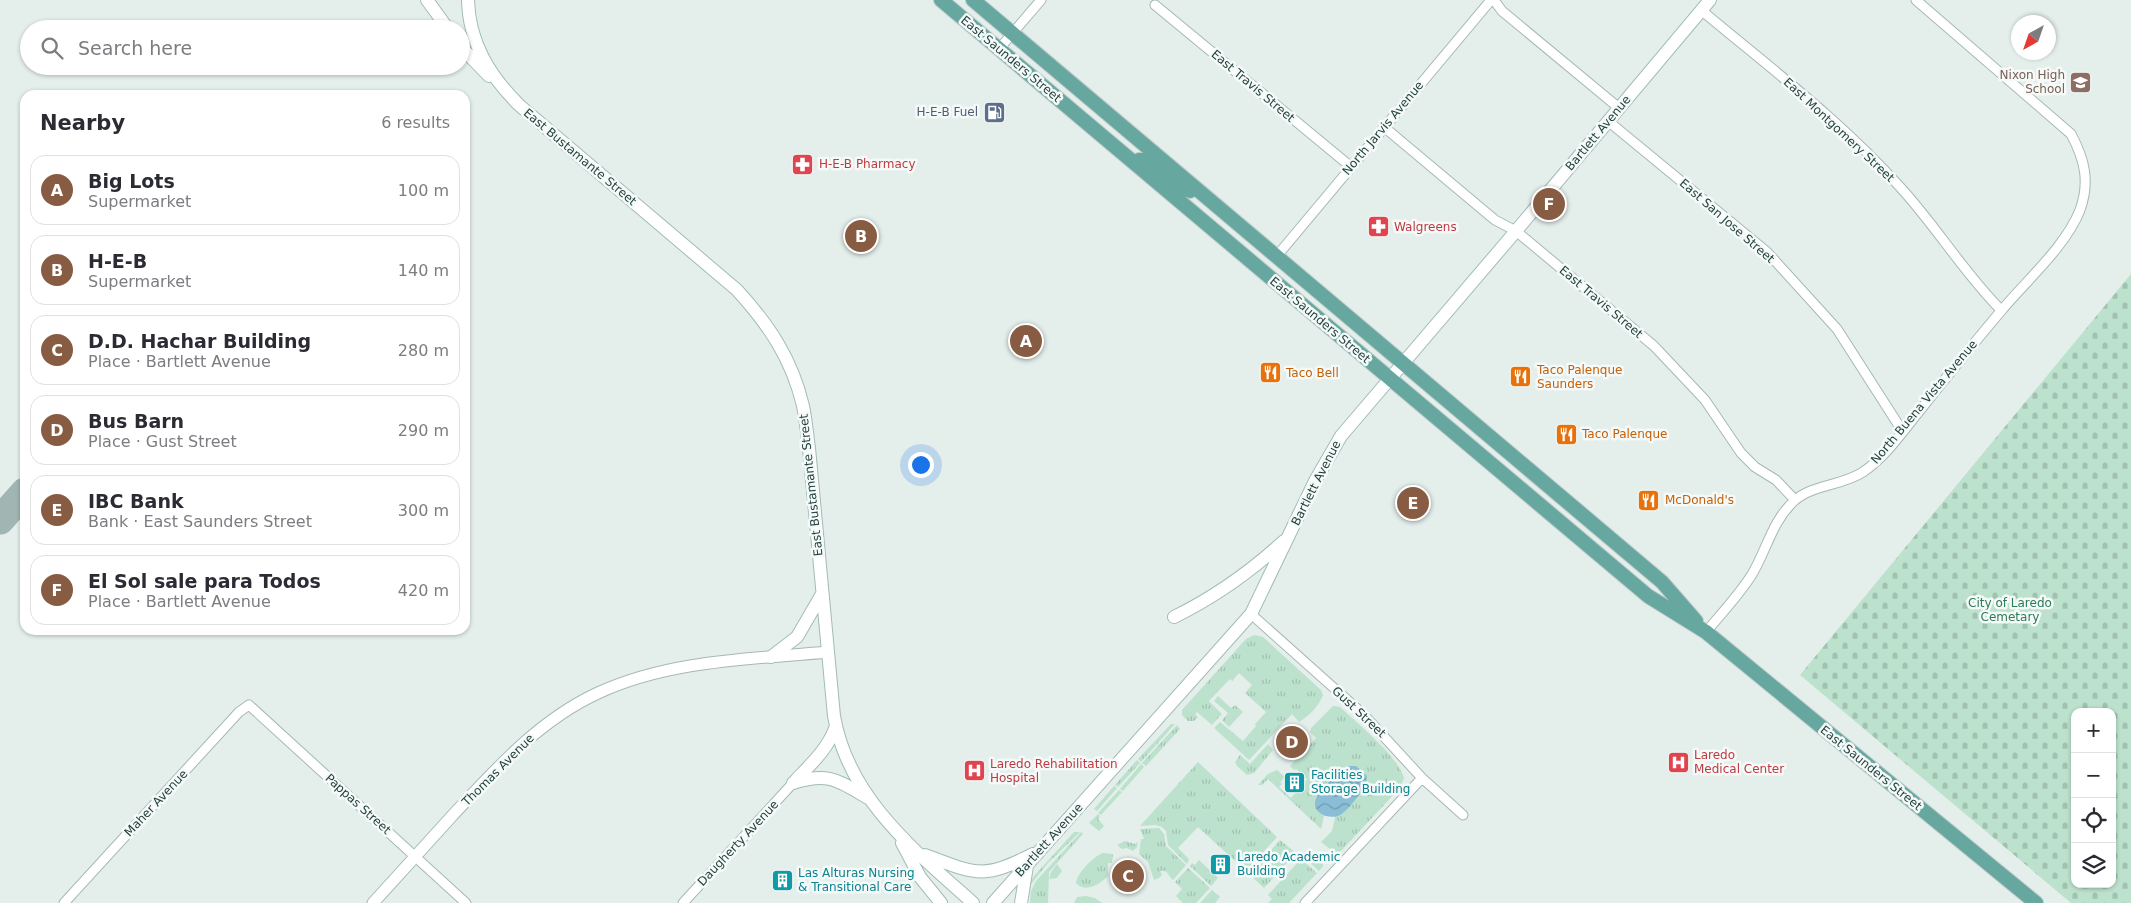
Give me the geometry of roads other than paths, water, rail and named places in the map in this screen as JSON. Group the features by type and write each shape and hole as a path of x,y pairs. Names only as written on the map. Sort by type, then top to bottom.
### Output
{"main road":[{"path":"427,0 441,20"},
{"name":"East Bustamante Street","path":"468,0 470,20"},
{"name":"East Saunders Street","path":"941,0 1648,596 1706,632 2036,903"},
{"name":"East Saunders Street","path":"973,0 1662,582 1706,632"},
{"name":"Bartlett Avenue","path":"993,903 1251,614 1315,481 1336,442 1516,232 1710,0"},
{"name":"East Bustamante Street","path":"470,21 484,60 498,84 519,106 737,290 761,316 775,337 791,369 803,406 809,448 836,726 845,755 870,799 896,832 973,903"},
{"path":"470,58 498,84"},
{"path":"1131,160 1144,160 1179,187 1189,191 1196,190"},
{"path":"1174,616 1221,591 1262,560 1289,535"},
{"path":"771,657 797,637 822,594"},
{"path":"793,783 822,753 832,737 836,726"},
{"path":"793,783 814,776 828,778 842,783 870,799"},
{"path":"896,832 920,877 941,903"},
{"path":"917,852 963,869 983,872 1008,866 1042,849"},
{"path":"1021,903 1027,866"}],"street":[{"path":"999,49 1040,0"},
{"path":"1493,0 1502,11 1619,108"},
{"name":"North Jarvis Avenue","path":"1276,256 1350,166 1493,0"},
{"name":"North Buena Vista Avenue","path":"1706,632 1751,576 1783,512 1795,500 1809,492 1846,481 1863,472 1875,462 1903,432 2001,310 2056,247 2080,211 2086,189 2087,174 2080,151 2071,134 1916,0"},
{"name":"East Travis Street","path":"1155,5 1350,166"},
{"name":"East Montgomery Street","path":"1701,10 1826,114 1866,151 1931,222 1976,282 2001,310"},
{"name":"East San Jose Street","path":"1608,121 1766,252 1837,328 1903,432"},
{"name":"East Travis Street","path":"1384,127 1495,220 1516,232 1654,346 1706,400 1741,453 1755,467 1776,480 1795,500"},
{"name":"Gust Street","path":"1251,614 1363,714 1422,778 1463,815"},
{"name":"Thomas Avenue","path":"373,903 486,779 526,741 564,713 598,693 633,680 684,666 828,652"},
{"name":"Pappas Street","path":"249,705 466,903"},
{"name":"Maher Avenue","path":"64,903 239,712 249,705"},
{"path":"1305,903 1422,778"},
{"name":"Daugherty Avenue","path":"683,903 793,783"}],"water":[{"path":"1349,766 1356,766 1367,776 1363,789 1346,811 1335,817 1323,815 1315,807 1316,798 1329,782"}],"place":[{"name":"Nixon High School","path":"2081,82"},
{"name":"H-E-B Fuel","path":"994,112"},
{"name":"H-E-B Pharmacy","path":"803,164"},
{"name":"El Sol sale para Todos","path":"1549,204"},
{"name":"Walgreens","path":"1378,227"},
{"name":"H-E-B","path":"861,236"},
{"name":"Big Lots","path":"1026,341"},
{"name":"Taco Bell","path":"1270,373"},
{"name":"Taco Palenque Saunders","path":"1521,377"},
{"name":"Taco Palenque","path":"1566,434"},
{"name":"McDonald's","path":"1649,500"},
{"name":"IBC Bank","path":"1413,503"},
{"name":"Bus Barn","path":"1292,742"},
{"name":"Laredo Medical Center","path":"1678,762"},
{"name":"Laredo Rehabilitation Hospital","path":"974,771"},
{"name":"Facilities Storage Building","path":"1295,782"},
{"name":"Laredo Academic Building","path":"1221,864"},
{"name":"D.D. Hachar Building","path":"1128,876"},
{"name":"Las Alturas Nursing & Transitional Care","path":"782,880"}],"park label":[{"name":"City of Laredo Cemetary","path":"2010,610"}]}
